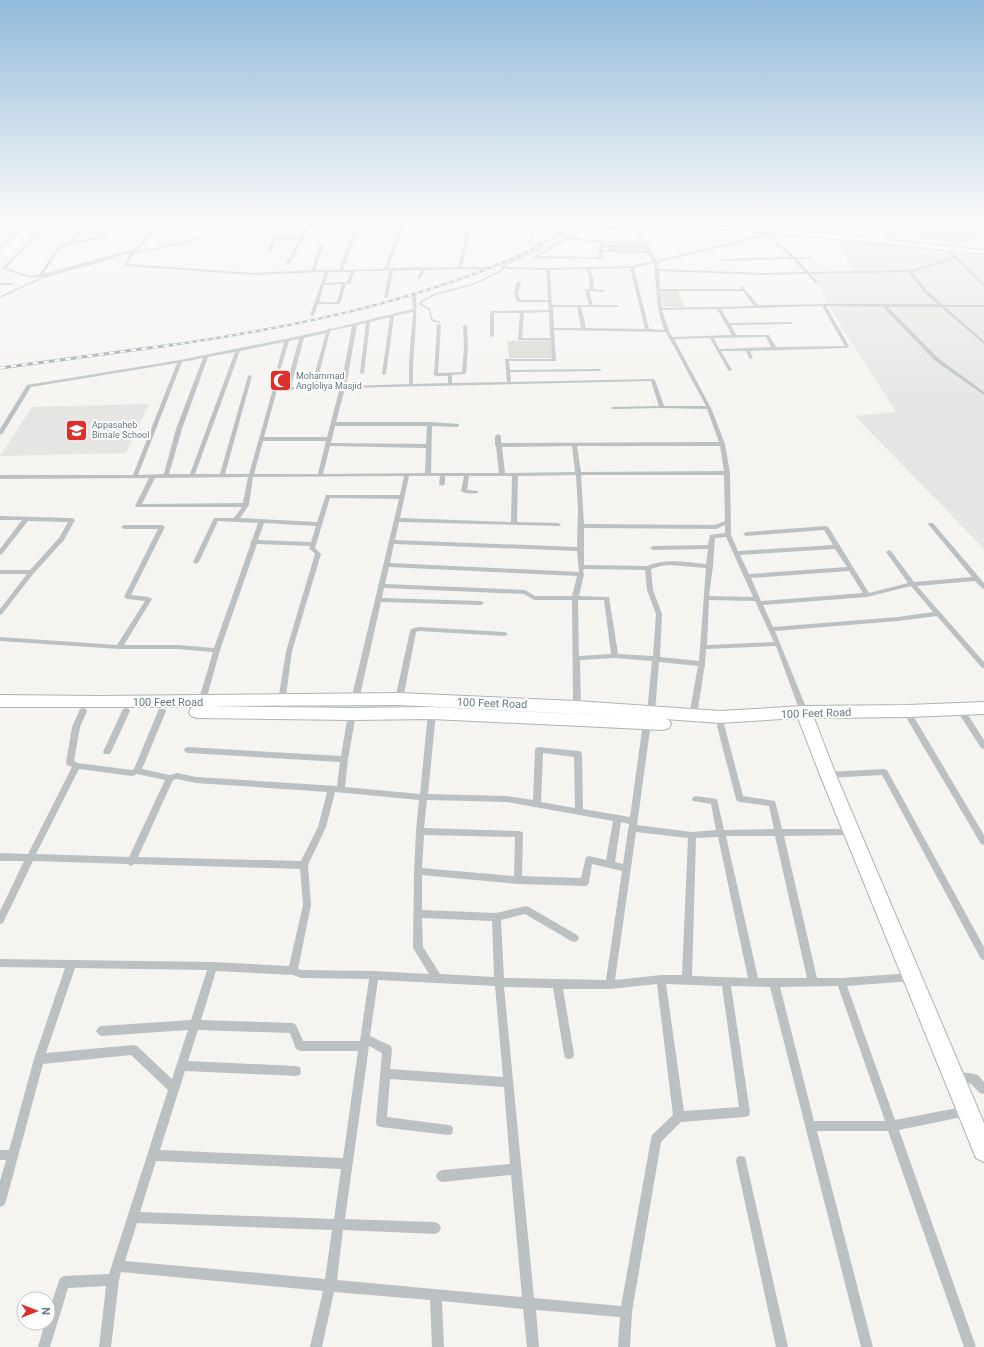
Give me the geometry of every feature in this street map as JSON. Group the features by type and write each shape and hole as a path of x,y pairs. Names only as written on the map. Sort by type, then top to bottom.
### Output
{"main road":[{"name":"100 Feet Road","path":"0,701 282,701 354,707 399,699 577,707 649,718 693,715 720,717 806,717 984,708"},
{"path":"0,710 162,711 354,707 432,713 649,718 721,726 806,717 911,719 984,717"},
{"path":"806,717 828,775 984,1150"}],"street":[{"path":"312,315 322,284 347,283"},
{"path":"386,297 389,283"},
{"path":"519,283 516,293 518,302 579,306 616,306"},
{"path":"509,383 507,360 554,360 549,283"},
{"path":"591,290 592,283"},
{"path":"636,283 647,330"},
{"path":"657,283 660,309 667,331 709,408 722,444 727,473 728,535 778,644 806,717"},
{"path":"919,283 926,292 984,343"},
{"path":"0,284 12,284"},
{"path":"316,303 339,303 344,284"},
{"path":"658,290 743,288 757,307"},
{"path":"591,306 587,290 603,291"},
{"path":"411,385 410,369 415,310 414,294"},
{"path":"579,306 584,330"},
{"path":"660,309 824,306 984,306"},
{"path":"718,350 834,348 847,346 824,306"},
{"path":"885,306 936,359 983,392"},
{"path":"719,308 735,337"},
{"path":"0,433 29,386 180,361 287,340 415,310"},
{"path":"492,336 492,312 551,311"},
{"path":"522,312 520,340 553,339"},
{"path":"384,374 392,315"},
{"path":"362,373 368,321"},
{"path":"320,475 343,387 355,324"},
{"path":"728,324 791,324"},
{"path":"440,325 436,375 464,373 466,347 465,326"},
{"path":"552,329 667,331"},
{"path":"313,388 329,330"},
{"path":"670,338 767,336 774,348"},
{"path":"288,389 302,337"},
{"path":"711,337 730,370"},
{"path":"279,368 287,340"},
{"path":"192,476 238,349"},
{"path":"747,349 751,358"},
{"path":"166,476 179,429 206,355"},
{"path":"135,476 180,361"},
{"path":"509,371 599,370"},
{"path":"450,374 450,384"},
{"path":"222,476 250,376"},
{"path":"236,520 246,505 251,475 275,389 652,380 662,407"},
{"path":"613,408 709,408"},
{"path":"333,424 457,425"},
{"path":"428,474 430,424"},
{"path":"498,436 502,474"},
{"path":"261,439 428,446"},
{"path":"574,444 579,474 581,526 581,570 575,598 577,707"},
{"path":"498,445 722,444"},
{"path":"0,477 727,473"},
{"path":"341,790 344,759 354,707 407,474"},
{"path":"442,484 443,474"},
{"path":"467,474 464,491 476,492"},
{"path":"514,523 515,474"},
{"path":"154,476 138,506 246,505"},
{"path":"282,701 289,651 318,554 312,548 328,496 402,497"},
{"path":"0,518 72,520 62,539 32,572 0,612"},
{"path":"0,553 26,519"},
{"path":"196,562 216,519 320,524"},
{"path":"397,520 558,525"},
{"path":"202,702 217,650 253,542 262,521"},
{"path":"581,526 716,527 728,522"},
{"path":"931,524 984,587"},
{"path":"119,646 149,600 126,597 162,527 124,527"},
{"path":"693,715 702,664 712,536 716,527"},
{"path":"746,534 826,528 867,595"},
{"path":"712,536 728,535"},
{"path":"253,542 314,544"},
{"path":"392,542 580,549"},
{"path":"653,548 711,547"},
{"path":"736,553 837,547"},
{"path":"889,552 912,584 984,666"},
{"path":"386,565 581,570 648,568 661,565 710,566"},
{"path":"610,985 656,660 660,614 650,590 648,568"},
{"path":"747,576 852,569"},
{"path":"0,572 32,572"},
{"path":"706,598 758,601 867,595 912,584 976,579"},
{"path":"382,586 525,592 534,598 607,598 615,656"},
{"path":"378,600 481,603"},
{"path":"771,629 898,619 938,614"},
{"path":"399,699 413,631 418,629 505,634"},
{"path":"0,639 217,650"},
{"path":"703,647 778,644"},
{"path":"577,658 615,656 702,664"},
{"path":"83,711 76,727 70,763 77,766 132,773 137,771 170,778 177,776 196,780 423,797 507,799 618,818 633,824 692,835 722,833 852,832"},
{"path":"107,752 126,711"},
{"path":"137,771 162,711"},
{"path":"432,713 420,831 418,871 418,948 438,979"},
{"path":"965,717 984,746"},
{"path":"911,719 984,842"},
{"path":"721,726 740,800 772,803 813,983"},
{"path":"188,750 344,759"},
{"path":"537,804 539,750 578,754 579,811"},
{"path":"0,920 77,766"},
{"path":"828,775 884,772 984,956"},
{"path":"131,862 170,778"},
{"path":"293,971 307,905 304,865 322,827 332,789"},
{"path":"696,800 714,801 754,982"},
{"path":"610,864 618,818"},
{"path":"420,831 519,834 518,880"},
{"path":"687,980 692,835"},
{"path":"0,857 131,862 304,865"},
{"path":"418,871 518,880 585,882 589,860 627,868"},
{"path":"418,914 496,917 526,910 574,938"},
{"path":"496,917 499,982 533,1347"},
{"path":"0,963 213,966 293,971 301,974 610,985 661,978 774,983 813,983 913,977"},
{"path":"0,1201 39,1059 71,965"},
{"path":"105,1347 113,1280 213,966"},
{"path":"316,1347 330,1285 374,976"},
{"path":"661,978 679,1118"},
{"path":"624,1347 626,1312 656,1139 679,1118 745,1112 726,981"},
{"path":"841,982 970,1347"},
{"path":"774,983 867,1347"},
{"path":"557,984 569,1054"},
{"path":"101,1031 194,1025 293,1028 300,1046 365,1043 387,1050 381,1122 448,1130"},
{"path":"39,1059 133,1050 174,1088"},
{"path":"181,1066 296,1071"},
{"path":"385,1074 508,1082"},
{"path":"953,1076 974,1079 984,1089"},
{"path":"810,1126 892,1126 968,1111"},
{"path":"0,1155 13,1155"},
{"path":"152,1156 347,1164"},
{"path":"741,1161 782,1347"},
{"path":"442,1176 516,1169"},
{"path":"133,1217 435,1228"},
{"path":"117,1266 626,1312"},
{"path":"44,1347 64,1282 113,1280"},
{"path":"436,1295 438,1347"}],"shaded area":[{"path":"818,283 984,283 984,549 855,416 896,412 831,310"},
{"path":"659,290 678,290 684,307 664,307"},
{"path":"552,340 553,358 509,358 507,341"},
{"name":"Appasaheb Birnale School","path":"149,404 126,453 0,456 32,407"}],"waterway":[{"path":"0,297 31,283"},
{"path":"439,322 432,320 429,309 420,304 422,301 436,294 476,283"}],"railway":[{"path":"165,346 254,332 299,323 387,302 449,283"},
{"path":"0,368 171,345"}],"place":[{"name":"Mohammad Angloliya Masjid","path":"280,381"},
{"name":"Appasaheb Birnale School","path":"77,430"}]}
